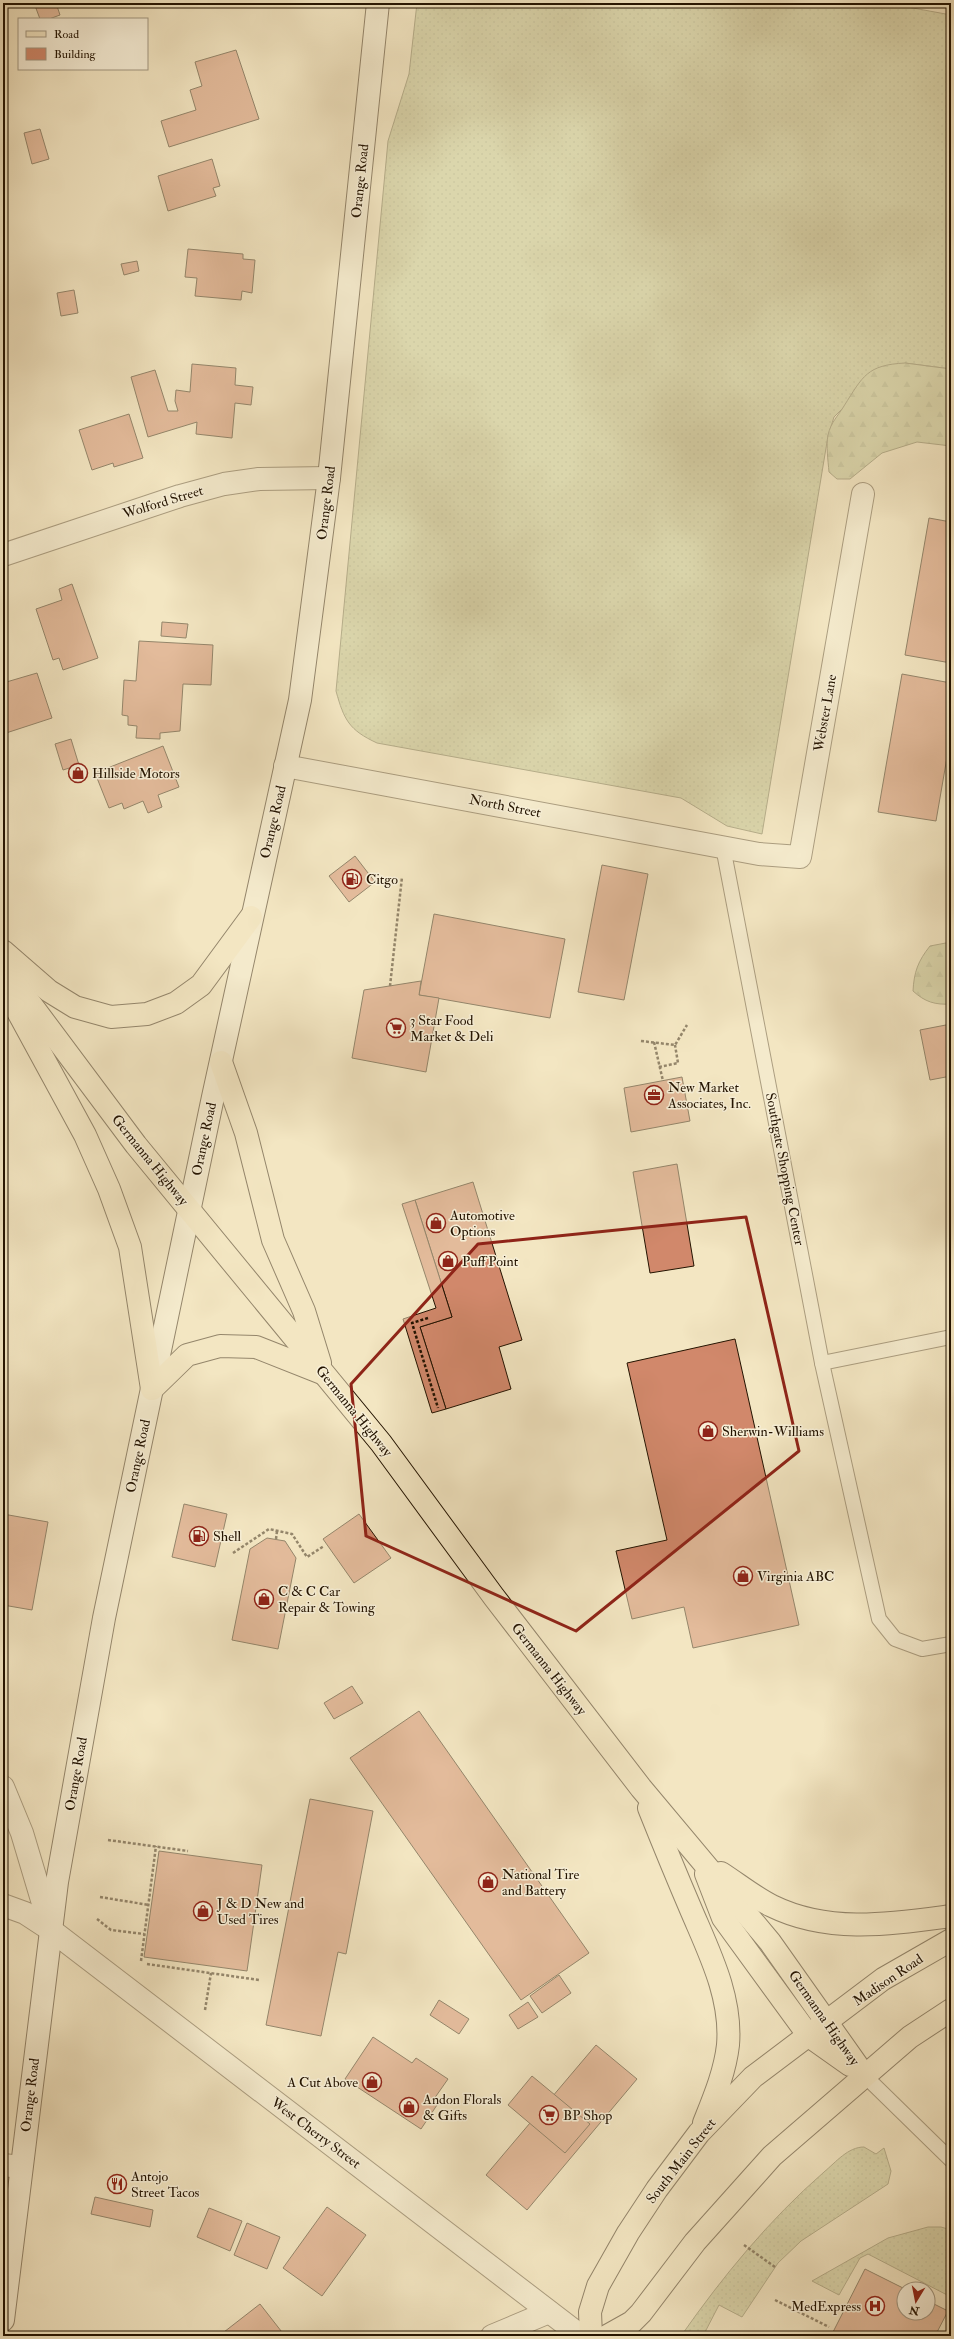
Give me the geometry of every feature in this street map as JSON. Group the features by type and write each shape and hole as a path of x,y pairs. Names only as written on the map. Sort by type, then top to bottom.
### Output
{"main road":[{"name":"Orange Road","path":"3,2320 12,2166 51,1930 57,1882 104,1618 220,1062 300,700 329,478 378,3"},
{"name":"Wolford Street","path":"3,555 180,496 224,484 259,479 329,478"},
{"name":"Webster Lane","path":"724,847 759,854 800,857 862,494"},
{"name":"North Street","path":"285,766 724,847"},
{"path":"3,951 49,991 75,1008 111,1017 147,1014 176,1003 201,985 251,917"},
{"name":"Germanna Highway","path":"3,967 136,1145 381,1443 494,1597 640,1788 770,1942 864,2075"},
{"path":"3,985 85,1135 112,1196 130,1247 152,1389"},
{"path":"220,1062 246,1133 273,1240 304,1310 324,1373"},
{"path":"152,1389 187,1355 220,1346 256,1347 324,1373"},
{"path":"3,1787 22,1833 51,1930"},
{"path":"640,1788 714,1963 726,2010 726,2058 721,2078 699,2133"},
{"path":"700,1859 772,1905 804,1917 840,1924 876,1926 951,1916"},
{"name":"Germanna Highway","path":"700,1859 723,1918 809,2036 864,2075"},
{"name":"West Cherry Street","path":"3,1905 25,1913 51,1930 581,2336"},
{"name":"Madison Road","path":"827,2023 888,1976 951,1940"},
{"path":"607,2336 632,2322 641,2313 695,2242 772,2156 864,2075 918,2031 951,2010"},
{"name":"South Main Street","path":"591,2336 590,2312 598,2286 628,2233 657,2189 699,2133 753,2077 827,2023"},
{"path":"492,2336 549,2312"}],"lane":[{"name":"Southgate Shopping Center","path":"724,847 822,1363 879,1619 895,1639 922,1649 951,1644"},
{"path":"822,1363 951,1338"},
{"path":"864,2075 951,2160"}],"path":[{"path":"390,986 402,877"},
{"path":"659,1067 678,1063 675,1045 687,1025"},
{"path":"641,1040 675,1045"},
{"path":"654,1042 663,1081"},
{"path":"428,1318 412,1324 438,1408"},
{"path":"233,1553 269,1529 292,1534 307,1557 324,1546"},
{"path":"276,1539 277,1531"},
{"path":"108,1840 188,1851"},
{"path":"156,1846 140,1963 259,1980"},
{"path":"100,1897 149,1905"},
{"path":"97,1919 111,1930 144,1934"},
{"path":"744,2245 775,2267"},
{"path":"775,2300 829,2327"}],"highlighted area":[{"path":"746,1217 799,1451 576,1631 366,1536 351,1384 478,1244"}],"green space":[{"path":"417,3 886,3 951,15 951,369 905,363 843,408 834,417 828,436 762,834 727,826 681,798 377,743 354,728 345,717 342,710 336,691 388,141 409,74"},
{"path":"905,363 951,369 951,446 917,442 882,453 850,479 837,479 829,472 827,444 829,430 833,423 856,387 867,374 882,366"},
{"path":"951,942 951,1004 930,1002 913,991 917,967 930,946"},
{"path":"864,2147 876,2154 884,2148 891,2171 888,2184 801,2241 778,2263 742,2317 719,2305 703,2336 681,2336 730,2270 784,2209 847,2152"},
{"path":"928,2227 941,2227 951,2230 951,2297 936,2289 936,2281 920,2281 868,2254 860,2258 839,2295 812,2281 888,2238"}],"building":[{"path":"34,3 56,3 60,15 52,18 40,18"},
{"path":"236,50 259,119 169,147 161,121 196,110 190,90 202,86 195,62"},
{"path":"40,129 49,159 32,164 24,133"},
{"path":"212,159 220,186 213,188 216,196 168,211 158,176"},
{"path":"188,249 243,254 243,259 255,260 252,293 242,291 241,300 195,296 197,278 185,277"},
{"path":"137,261 139,271 124,275 121,264"},
{"path":"74,290 78,313 61,316 57,293"},
{"path":"192,364 236,368 235,385 253,387 251,405 235,403 232,438 196,434 197,422 148,437 131,377 155,370 168,411 178,411 175,401 176,390 190,392"},
{"path":"129,414 143,458 114,467 113,463 92,470 79,430"},
{"path":"929,518 951,522 951,663 905,655"},
{"path":"72,584 98,658 63,670 59,658 53,660 36,609 62,600 59,589"},
{"path":"162,622 188,624 186,638 161,636"},
{"path":"139,641 213,645 211,685 183,684 180,731 160,733 160,739 136,738 137,726 128,725 128,716 122,715 124,680 136,681"},
{"path":"37,673 52,718 3,734 3,683"},
{"path":"902,674 951,683 951,734 936,821 878,812"},
{"path":"71,739 79,765 63,770 55,744"},
{"path":"163,746 179,787 158,795 162,807 148,813 143,801 124,809 122,803 109,808 95,773"},
{"name":"Citgo","path":"355,856 375,882 349,902 329,876"},
{"path":"602,865 648,874 624,1000 578,992"},
{"path":"434,914 565,939 550,1018 419,995"},
{"name":"3 Star Food Market & Deli","path":"421,981 419,995 439,998 426,1072 352,1058 364,990"},
{"path":"951,1024 951,1076 930,1080 920,1030"},
{"path":"682,1077 690,1121 631,1132 624,1088"},
{"path":"677,1164 694,1266 650,1273 633,1172"},
{"path":"473,1182 522,1340 499,1347 511,1389 446,1409 420,1327 452,1317 415,1200"},
{"path":"415,1200 452,1317 420,1327 446,1409 432,1413 403,1319 436,1308 402,1204"},
{"path":"735,1339 799,1625 693,1648 684,1607 632,1619 616,1551 667,1540 627,1363"},
{"name":"Shell","path":"184,1504 227,1514 215,1567 172,1557"},
{"path":"3,1514 48,1522 32,1610 3,1605"},
{"path":"359,1514 391,1558 354,1583 323,1539"},
{"name":"C & C Car Repair & Towing","path":"267,1538 285,1541 296,1558 278,1649 232,1640 250,1549"},
{"path":"352,1686 363,1703 334,1719 324,1703"},
{"name":"National Tire and Battery","path":"419,1711 589,1953 521,2000 350,1758"},
{"path":"310,1799 373,1811 346,1954 338,1952 321,2036 266,2025"},
{"name":"J & D New and Used Tires","path":"159,1851 262,1865 247,1971 144,1957"},
{"path":"559,1975 571,1993 542,2013 530,1996"},
{"path":"439,2000 469,2019 459,2034 430,2015"},
{"path":"528,2002 538,2017 518,2029 509,2015"},
{"path":"373,2037 412,2063 416,2058 448,2079 434,2099 439,2102 421,2129 345,2079"},
{"path":"596,2045 637,2079 527,2210 486,2175"},
{"name":"BP Shop","path":"532,2076 590,2124 565,2153 508,2105"},
{"path":"95,2197 153,2210 150,2227 91,2214"},
{"path":"327,2207 366,2235 322,2296 283,2268"},
{"path":"209,2208 242,2221 230,2251 197,2237"},
{"path":"247,2223 280,2237 267,2269 234,2255"},
{"name":"MedExpress","path":"865,2269 896,2284 896,2321 936,2321 936,2305 948,2311 935,2336 831,2336"},
{"path":"260,2304 285,2336 227,2336 224,2332"}],"place":[{"name":"Hillside Motors","path":"78,773"},
{"name":"Citgo","path":"352,879"},
{"name":"3 Star Food Market & Deli","path":"396,1028"},
{"name":"New Market Associates, Inc.","path":"654,1095"},
{"name":"Automotive Options","path":"436,1223"},
{"name":"Puff Point","path":"448,1261"},
{"name":"Sherwin-Williams","path":"708,1431"},
{"name":"Shell","path":"199,1536"},
{"name":"Virginia ABC","path":"743,1576"},
{"name":"C & C Car Repair & Towing","path":"264,1599"},
{"name":"National Tire and Battery","path":"488,1882"},
{"name":"J & D New and Used Tires","path":"203,1911"},
{"name":"A Cut Above","path":"372,2082"},
{"name":"Andon Florals & Gifts","path":"409,2107"},
{"name":"BP Shop","path":"549,2115"},
{"name":"Antojo Street Tacos","path":"117,2184"},
{"name":"MedExpress","path":"875,2306"}]}
